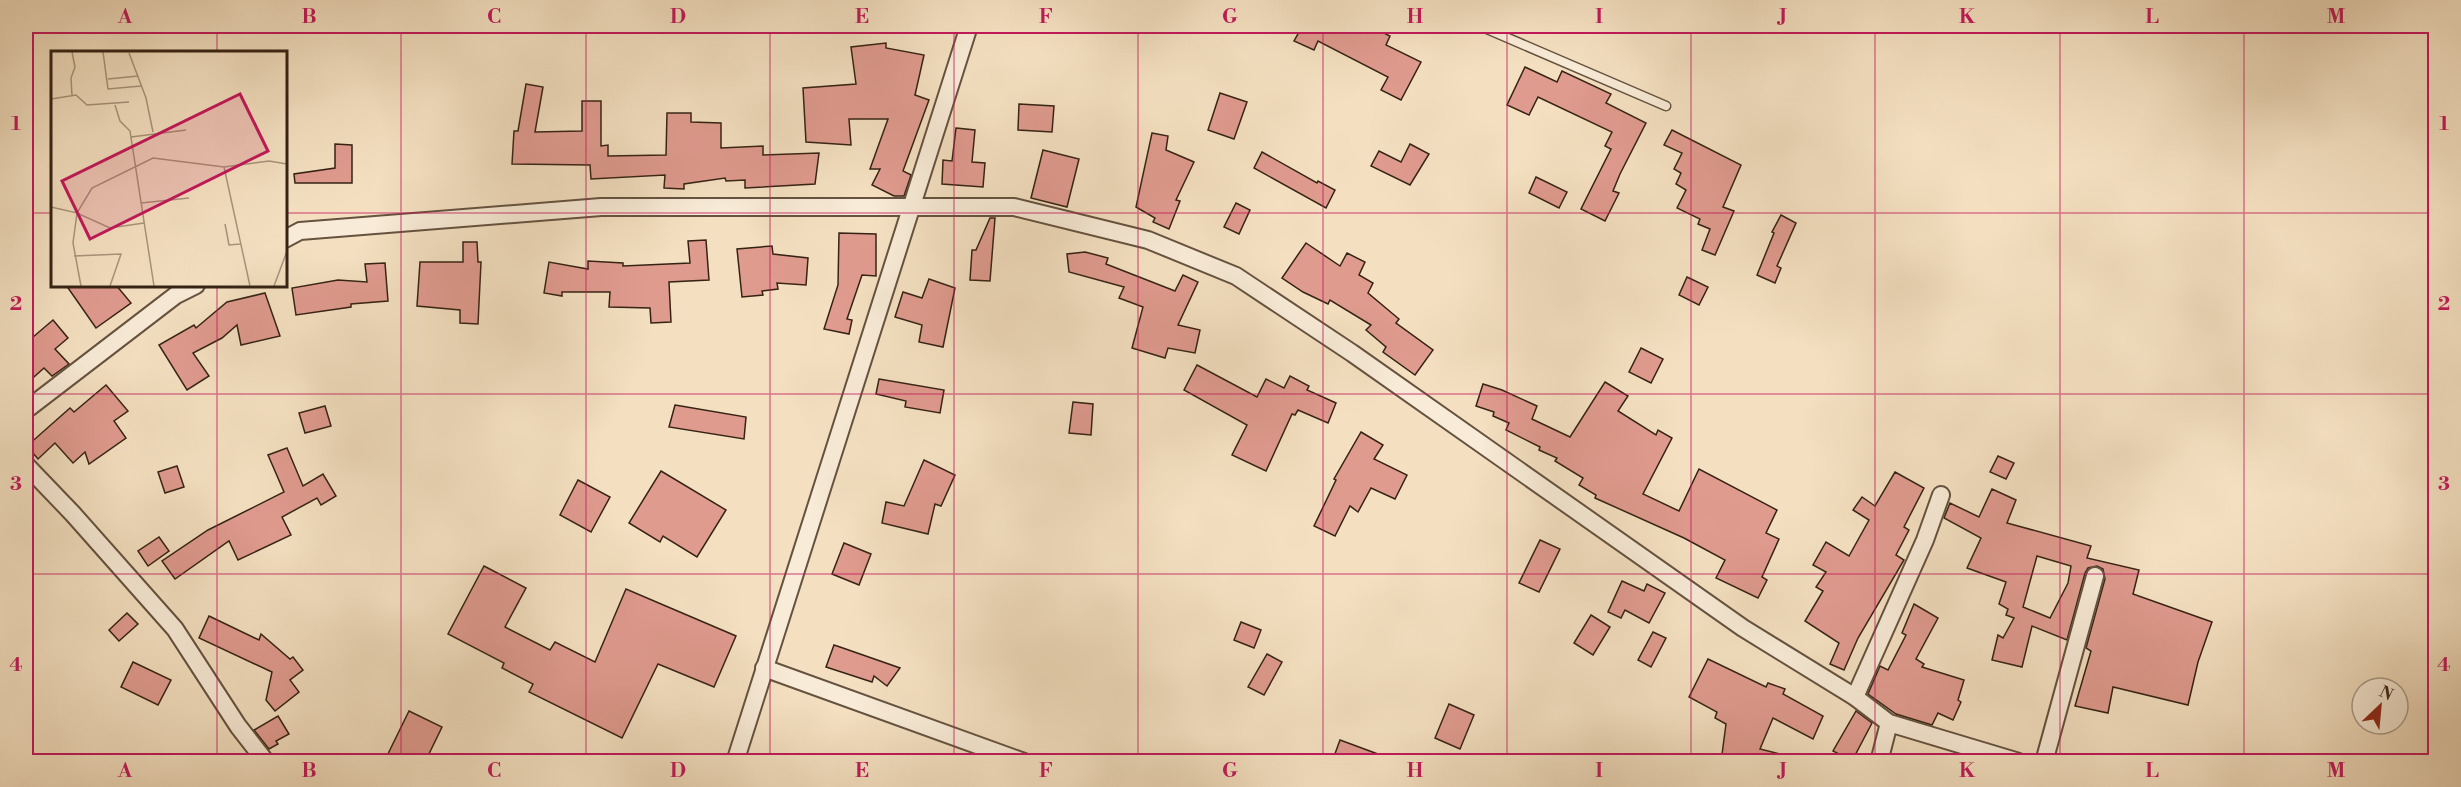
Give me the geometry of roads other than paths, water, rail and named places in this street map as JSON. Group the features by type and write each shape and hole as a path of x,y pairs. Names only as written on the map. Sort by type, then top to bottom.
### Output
{"street":[{"path":"735,762 969,26"},
{"path":"286,238 300,231 601,207 1014,207 1148,240 1236,276 1352,353 1743,628 1855,697 1889,723 2019,762"},
{"path":"26,410 176,296 194,286"},
{"path":"26,465 73,514 175,629 238,726 266,762"},
{"path":"1855,697 1925,540 1941,495"},
{"path":"2044,762 2095,576"},
{"path":"764,668 1024,762"},
{"path":"1879,762 1889,723"}],"lane":[{"path":"1480,26 1666,106"}]}
